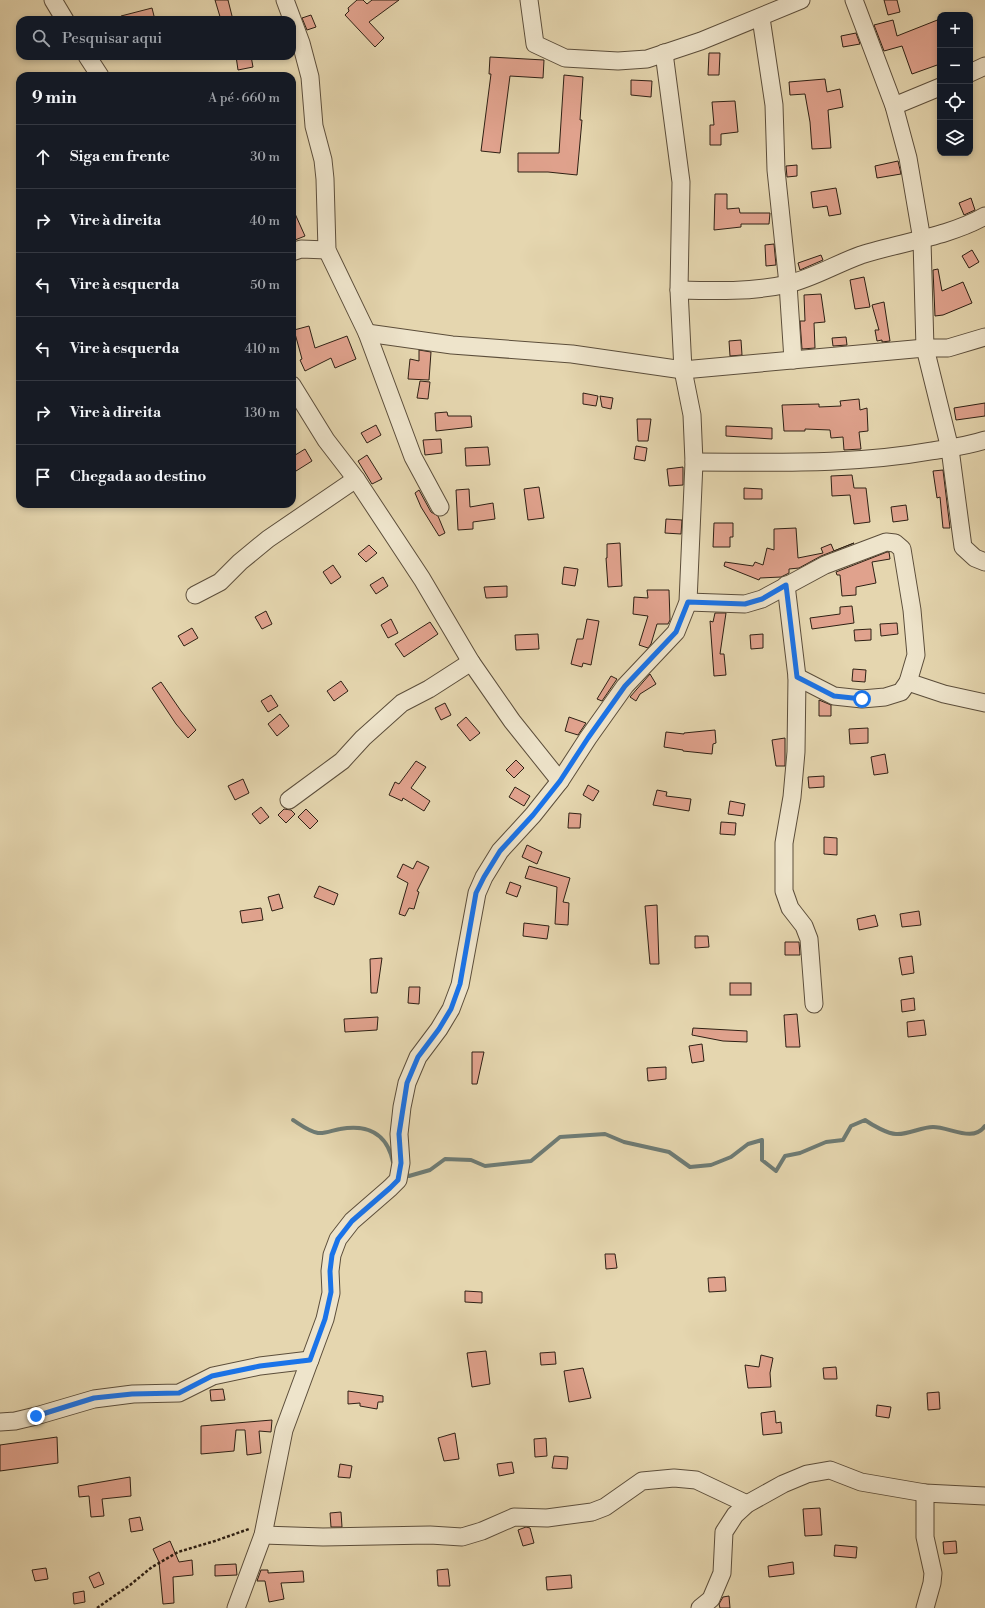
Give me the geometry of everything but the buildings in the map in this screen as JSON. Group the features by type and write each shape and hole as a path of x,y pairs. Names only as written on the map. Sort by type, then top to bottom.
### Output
{"street":[{"path":"53,0 63,16"},
{"path":"285,0 291,16"},
{"path":"529,0 535,44 565,58 618,61 648,60 761,18 801,0"},
{"path":"854,0 894,106 908,158 922,240 925,348 950,449 963,546 975,558 985,562"},
{"path":"761,18 774,105 776,170 788,284 793,360"},
{"path":"296,30 310,77 314,126 325,179 327,250 367,333 413,457 440,507"},
{"path":"236,1608 263,1535 284,1430 325,1319 331,1292 330,1271 332,1255 338,1239 352,1221 398,1180 401,1163 399,1134 407,1083 418,1057 439,1029 451,1009 460,984 476,893 500,851 533,815 560,781 625,686 676,632 688,602 694,462 692,415 683,370 679,290 681,182 664,53"},
{"path":"90,60 97,72"},
{"path":"973,72 985,66"},
{"path":"894,106 937,88"},
{"path":"679,290 730,291 788,284 861,255 922,240 976,221 985,216"},
{"path":"296,251 301,249 327,250"},
{"path":"367,333 452,345 572,354 683,370 925,348 948,348 985,337"},
{"path":"296,391 326,440 356,479 422,579 471,662 512,720 560,781"},
{"path":"694,462 801,462 880,459 950,449 985,440"},
{"path":"195,595 220,582 240,562 268,539 356,479"},
{"path":"688,602 745,604 762,599 825,565 886,542 895,543 902,549 912,610 916,655 908,682 901,692 884,697 862,699 834,696 797,677"},
{"path":"786,585 797,677 796,752 792,797 784,843 784,891 790,908 804,926 809,939 814,1004"},
{"path":"289,800 342,761 363,738 402,704 429,689 471,662"},
{"path":"908,682 944,694 985,703"},
{"path":"0,1422 29,1418 94,1398 132,1394 179,1393 212,1376 260,1366 310,1360"},
{"path":"700,1608 711,1599 722,1573 724,1532 735,1515 747,1504 783,1484 807,1474 830,1470 862,1482 925,1493 985,1496"},
{"path":"263,1535 323,1538 430,1535 462,1537 482,1531 514,1517 547,1518 592,1512 605,1507 642,1481 674,1478 696,1480 747,1504"},
{"path":"925,1493 925,1537 933,1573 932,1583 925,1608"}],"path":[{"path":"97,1608 152,1568 178,1552 248,1530 266,1518"}],"waterway":[{"path":"293,1120 318,1133 350,1128 367,1130 381,1137 390,1152 393,1162"},
{"path":"404,1173 409,1176 430,1170 445,1159 471,1160 485,1166 531,1161 560,1137 605,1134 624,1142 669,1152 690,1167 711,1165 731,1157 748,1144 762,1140 762,1160 776,1171 785,1156 800,1153 826,1142 843,1140 851,1126 865,1120 876,1127 893,1134 901,1134 933,1127 968,1134 980,1131 985,1126"}],"route":[{"path":"36,1416 94,1398 132,1394 179,1393 212,1376 244,1368 310,1360 325,1319 331,1292 330,1271 332,1255 338,1239 352,1221 398,1180 401,1163 399,1134 407,1083 418,1057 439,1029 451,1009 460,984 476,893 500,851 533,815 560,781 625,686 676,632 688,602 745,604 762,599 786,585 797,677 834,696 862,699"}]}
